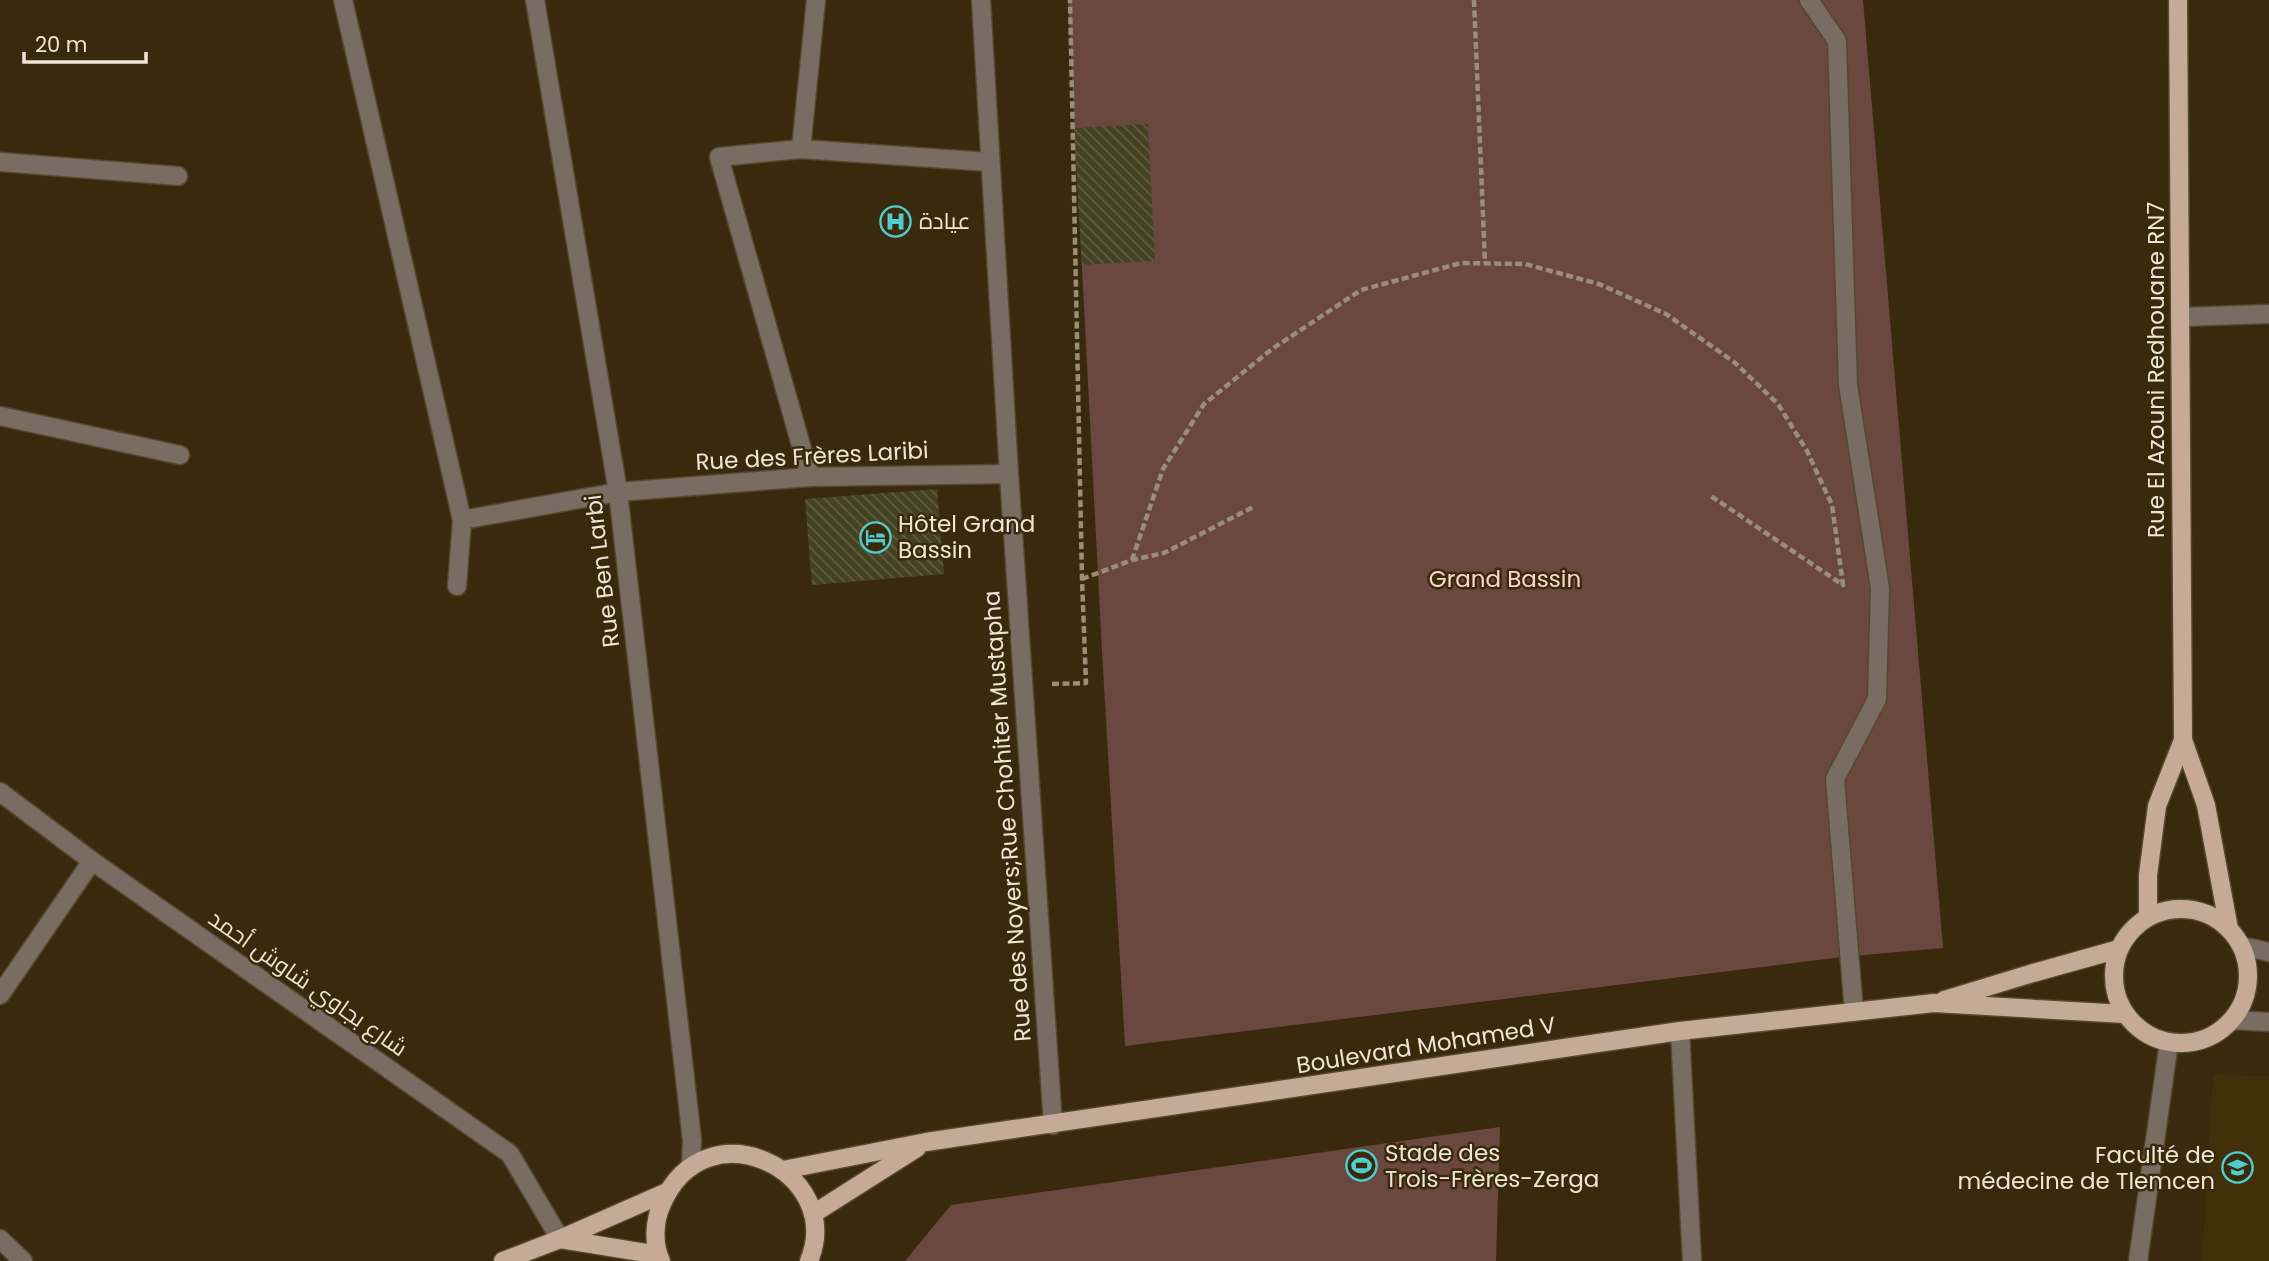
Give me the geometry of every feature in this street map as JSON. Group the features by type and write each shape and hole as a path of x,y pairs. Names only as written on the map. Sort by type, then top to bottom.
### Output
{"main road":[{"name":"Rue El Azouni Redhouane RN7","path":"2178,0 2183,740 2206,805 2229,929"},
{"name":"Rue El Azouni Redhouane RN7","path":"2148,917 2148,875 2157,806 2183,740"},
{"path":"2190,909 2211,916 2229,929 2241,946 2247,965 2248,985 2232,1020 2214,1034 2192,1042 2169,1042 2137,1027 2125,1014 2116,993 2114,971 2119,949 2131,931 2148,917 2169,910 2190,909"},
{"name":"Boulevard Mohamed V","path":"1934,1003 2119,949"},
{"name":"Boulevard Mohamed V","path":"783,1170 926,1142 1680,1031 1934,1003 2125,1014"},
{"name":"Boulevard Mohamed V","path":"813,1214 926,1142"},
{"path":"560,1239 660,1258 655,1233 658,1212 677,1178 691,1167 718,1156 740,1154 763,1159 783,1170 801,1190 813,1214 815,1234 810,1261"},
{"path":"503,1261 667,1192"}],"street":[{"path":"343,0 462,520 457,586"},
{"name":"Rue Ben Larbi","path":"535,0 618,492 692,1140 691,1167"},
{"path":"801,149 816,0"},
{"name":"Rue des Noyers;Rue Chohiter Mustapha","path":"981,0 1009,474 1053,1125"},
{"path":"1809,0 1837,41 1848,386 1880,588 1877,699 1835,779 1854,1012"},
{"path":"810,477 719,157 801,149 990,162"},
{"path":"0,162 178,176"},
{"path":"2180,317 2269,314"},
{"path":"0,416 180,455"},
{"name":"Rue des Frères Laribi","path":"462,520 618,492 810,477 1009,474"},
{"name":"شارع بجاوي شاوش أحمد","path":"0,792 92,861 510,1154 560,1239"},
{"path":"0,995 92,861"},
{"path":"2241,946 2269,952"},
{"path":"2232,1020 2269,1022"},
{"path":"1680,1031 1692,1261"},
{"path":"2138,1261 2154,1132 2169,1042"},
{"path":"692,1140 718,1156"},
{"path":"0,1239 23,1261"}],"path":[{"path":"1070,0 1086,683"},
{"path":"1474,0 1485,263"},
{"path":"1132,560 1163,469 1204,404 1272,349 1361,290 1461,263 1525,264 1599,284 1666,314 1734,362 1778,404 1807,451 1832,505 1843,584 1711,496"},
{"path":"1082,579 1132,560 1164,552 1255,506"}],"shaded area":[{"name":"Faculté de médecine de Tlemcen","path":"2213,1075 2269,1076 2269,1261 2202,1261"}],"green space":[{"name":"Grand Bassin","path":"1068,0 1863,0 1943,948 1842,957 1125,1046"},
{"name":"Stade des Trois-Frères-Zerga","path":"1500,1127 1496,1261 905,1261 951,1205"}],"building":[{"path":"1148,124 1155,261 1082,265 1074,128"},
{"name":"Hôtel Grand Bassin","path":"937,489 944,574 812,585 805,499"}],"place":[{"name":"عيادة","path":"896,221"},
{"name":"Hôtel Grand Bassin","path":"875,537"},
{"name":"Stade des Trois-Frères-Zerga","path":"1362,1166"},
{"name":"Faculté de médecine de Tlemcen","path":"2238,1168"}]}
